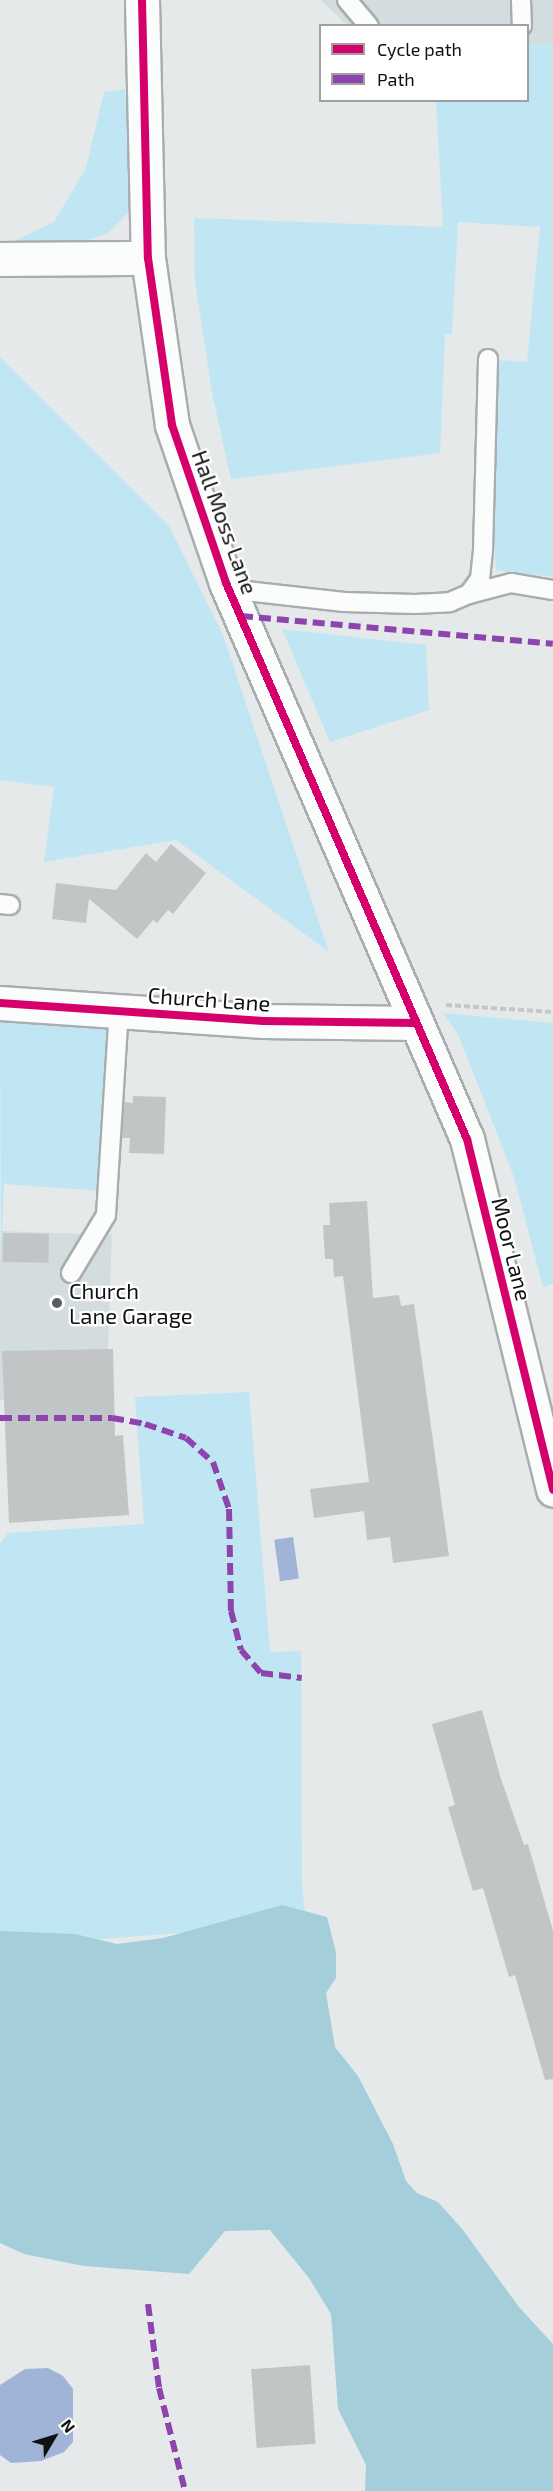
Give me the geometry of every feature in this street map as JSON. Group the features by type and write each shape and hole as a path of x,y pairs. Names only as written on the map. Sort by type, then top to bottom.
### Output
{"street":[{"name":"Hall Moss Lane","path":"142,0 148,258 172,425 228,589 336,832 416,1023"},
{"path":"0,259 148,258"},
{"name":"Church Lane","path":"0,1003 263,1021 416,1023"},
{"name":"Moor Lane","path":"416,1023 466,1139 553,1490"}],"lane":[{"path":"347,0 367,24"},
{"path":"521,0 522,24"},
{"path":"469,594 480,579 483,551 488,359"},
{"path":"228,589 344,602 416,604 450,602 469,594 511,583 553,590"},
{"path":"71,1273 106,1215 119,1011"}],"path":[{"path":"416,1023 438,1004 553,1012"}],"shaded area":[{"path":"321,0 553,0 553,44 529,45 529,24 346,24"},
{"path":"553,44 553,577 496,570 493,520 499,360 527,362 540,227 458,222 452,334 445,334 440,453 231,479 212,393 195,281 194,218 443,227 436,102 529,102 529,45"},
{"path":"125,89 134,174 128,213 108,233 80,243 12,242 54,222 86,168 104,92"},
{"path":"0,357 169,526 223,635 329,952 176,840 44,862 54,787 0,780"},
{"path":"282,629 426,645 429,710 330,742"},
{"path":"0,1012 110,1020 103,1191 4,1184 1,1257"},
{"path":"443,1013 553,1023 553,1284 543,1287 514,1177 458,1034"},
{"name":"Church Lane Garage","path":"1,1231 112,1235 106,1404 0,1400"},
{"path":"249,1392 270,1652 301,1651 302,1884 306,1923 0,1947 0,1544 8,1533 144,1524 135,1397"},
{"path":"293,1537 299,1579 280,1581 274,1540"},
{"path":"282,1905 327,1917 336,1952 336,1978 326,1993 335,2047 358,2076 393,2144 406,2181 417,2193 438,2202 463,2230 519,2307 553,2344 553,2491 365,2491 366,2465 338,2409 331,2314 309,2278 270,2230 225,2231 189,2274 84,2266 24,2254 0,2243 0,1931 75,1934 117,1944 163,1938"},
{"path":"48,2368 63,2376 73,2389 73,2442 64,2452 41,2461 11,2463 0,2455 0,2385 25,2369"}],"building":[{"path":"171,844 206,873 173,914 168,910 157,923 153,920 137,939 89,899 86,923 52,919 56,883 116,890 146,853 156,862"},
{"path":"133,1096 166,1097 164,1154 129,1153 130,1138 122,1138 124,1102 133,1103"},
{"path":"367,1201 373,1298 399,1295 401,1306 414,1304 449,1556 393,1563 390,1537 367,1540 364,1511 314,1518 310,1489 369,1482 343,1276 334,1277 333,1259 325,1259 323,1225 330,1225 329,1203"},
{"path":"3,1233 49,1234 48,1263 2,1262"},
{"path":"113,1349 115,1436 123,1435 129,1515 9,1523 2,1351"},
{"path":"482,1710 500,1776 524,1845 528,1844 553,1931 553,2079 545,2080 515,1975 509,1977 483,1888 473,1891 448,1807 455,1805 432,1724"},
{"path":"310,2365 316,2444 257,2448 251,2369"}],"marked path":[{"path":"241,616 553,644"},
{"path":"0,1418 112,1418 145,1424 186,1438 213,1462 229,1509 231,1611 241,1650 261,1673 302,1678"},
{"path":"148,2304 159,2388 185,2491"}],"cycle path":[{"path":"142,0 148,258 172,425 226,583 467,1139 553,1490"},
{"path":"0,1003 263,1021 415,1023"}],"place":[{"name":"Church Lane Garage","path":"57,1303"}]}
